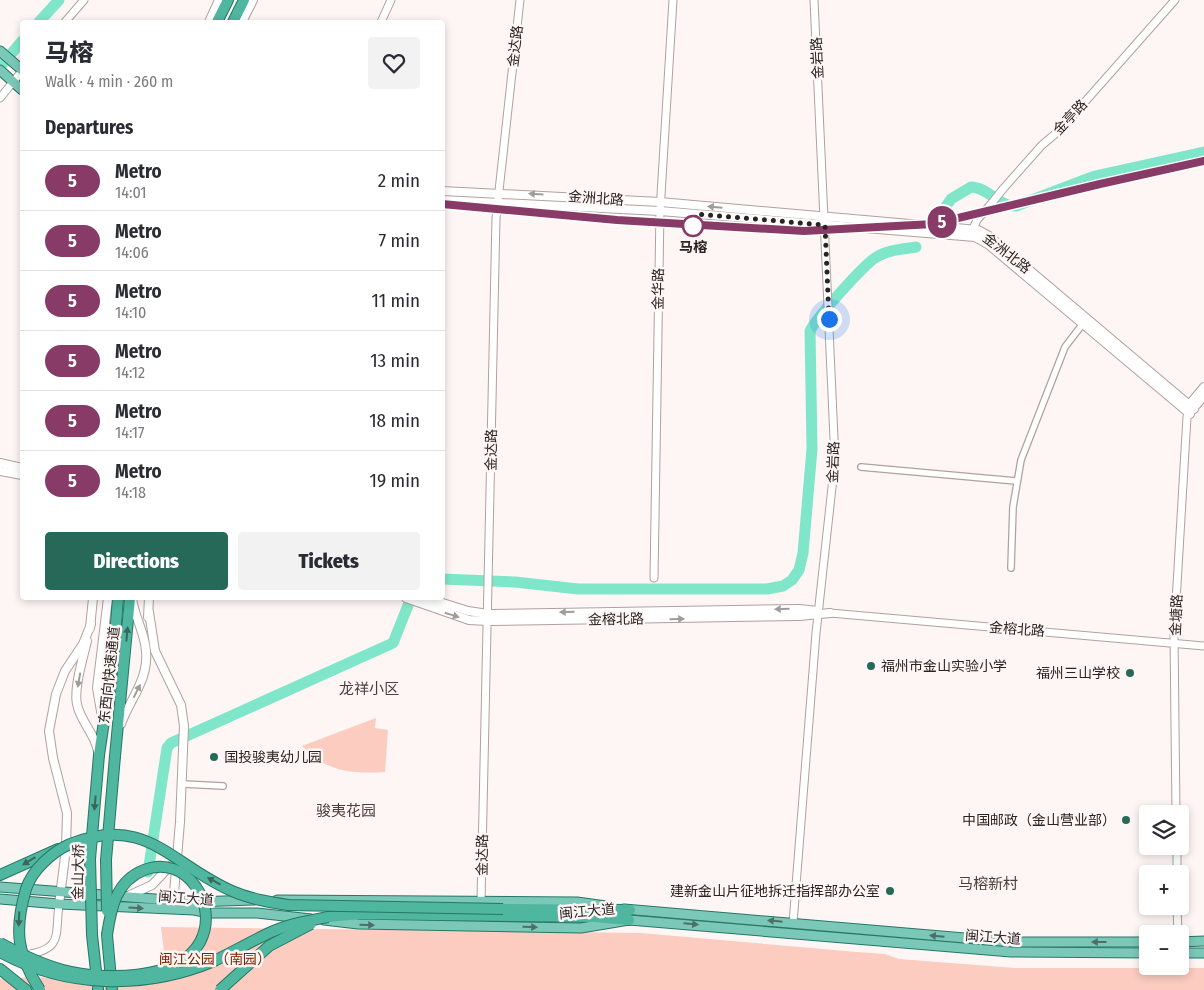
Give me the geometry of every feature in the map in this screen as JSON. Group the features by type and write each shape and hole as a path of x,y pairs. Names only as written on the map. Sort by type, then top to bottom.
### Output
{"highway":[{"path":"218,20 228,0"},
{"path":"234,20 244,0"},
{"name":"东西向快速通道","path":"99,755 118,600"},
{"name":"东西向快速通道","path":"115,756 119,700 131,600"},
{"name":"金山大桥","path":"98,990 92,936 90,859 99,755"},
{"name":"金山大桥","path":"112,990 107,935 106,860 115,756"},
{"path":"0,875 59,849 101,834 127,834 150,842 233,891 263,901 288,905 630,915"},
{"path":"40,990 26,969 19,936 19,912 28,883 44,862 59,849"},
{"path":"0,943 27,958 64,970 100,975 135,975 169,968 186,958 200,942 206,925 206,905 199,890 186,877 172,868 154,866 135,874 121,887 112,903 107,935"},
{"path":"0,952 24,966 61,978 99,983 134,983 182,974 211,963 292,924 328,917 360,914 503,912"},
{"path":"220,990 269,946 328,917"},
{"path":"0,969 26,990"}],"main road":[{"path":"210,20 219,0"},
{"path":"243,20 253,0"},
{"path":"2,52 20,69"},
{"path":"2,72 20,88"},
{"name":"金洲北路","path":"445,191 498,192 660,202 825,221"},
{"name":"金洲北路","path":"445,200 660,211 971,232 1085,321 1189,411"},
{"path":"1189,411 1204,387"},
{"path":"1189,411 1204,396"},
{"path":"0,463 20,468"},
{"path":"0,470 20,475"},
{"path":"93,600 91,624 77,690 77,706 96,740 99,755"},
{"path":"102,731 97,688 108,600"},
{"path":"132,600 146,651"},
{"path":"117,735 126,710 139,690 145,670 149,600"},
{"name":"金榕北路","path":"412,600 469,620 488,617 799,616 830,613"},
{"name":"金榕北路","path":"433,600 488,617"},
{"path":"149,612 156,651 181,705 184,726 183,784 173,905"},
{"path":"59,904 66,849 67,813 51,750 49,731 56,694 65,671 83,644 91,624"},
{"path":"126,897 146,888 164,874 171,863 177,845"},
{"name":"闽江大道","path":"0,887 126,897 173,905 286,915 358,924 581,928 630,915 793,923 1021,942 1139,942"},
{"name":"闽江大道","path":"0,898 59,904 173,905 481,901 577,902 630,915 1011,952 1139,953"},
{"path":"1189,942 1204,941"},
{"path":"1189,953 1204,953"}],"street":[{"path":"67,20 84,0"},
{"path":"382,20 392,0"},
{"name":"金达路","path":"481,901 496,203 520,0"},
{"name":"金华路","path":"654,578 660,202 673,0"},
{"name":"金岩路","path":"793,923 818,613 834,460 814,0"},
{"name":"金亭路","path":"971,232 1003,189 1042,145 1060,130 1175,0"},
{"path":"0,98 20,73"},
{"path":"1011,568 1016,481 1022,460 1065,347 1085,321"},
{"name":"金塘路","path":"1176,805 1174,644 1189,411"},
{"path":"861,467 1016,481"},
{"name":"金榕北路","path":"830,613 1204,646"},
{"path":"183,784 222,786"},
{"path":"0,958 46,951 51,947 54,942 59,904"}],"green space":[{"path":"376,718 375,728 388,730 385,772 351,772 340,770 320,761 302,746"},
{"name":"闽江公园（南园）","path":"161,927 641,933 885,954 899,959 1015,968 1139,968 1139,975 1189,975 1189,968 1204,968 1204,990 0,990 0,979 36,977 82,981 166,968"}],"waterway":[{"path":"41,20 59,0"},
{"path":"0,67 20,43"},
{"path":"940,215 951,199 971,187 983,190 1004,203 1016,206 1095,176 1204,152"},
{"path":"445,579 515,582 578,589 767,589 783,586 792,580 799,570 803,553 812,449 810,331 840,293 875,258 900,249 916,247"},
{"path":"148,872 167,748 171,743 393,643 410,600"}],"metro line":[{"name":"5","path":"445,204 693,226 804,231 933,224 1204,161"}],"place":[{"name":"马榕","path":"693,226"},
{"name":"福州市金山实验小学","path":"871,666"},
{"name":"福州三山学校","path":"1130,673"},
{"name":"国投骏夷幼儿园","path":"214,757"},
{"name":"中国邮政（金山营业部）","path":"1126,820"},
{"name":"建新金山片征地拆迁指挥部办公室","path":"890,891"}],"district":[{"name":"龙祥小区","path":"369,689"},
{"name":"骏夷花园","path":"346,811"},
{"name":"马榕新村","path":"988,884"}],"route":[{"path":"693,226 696,214 825,225 829,319"}]}
